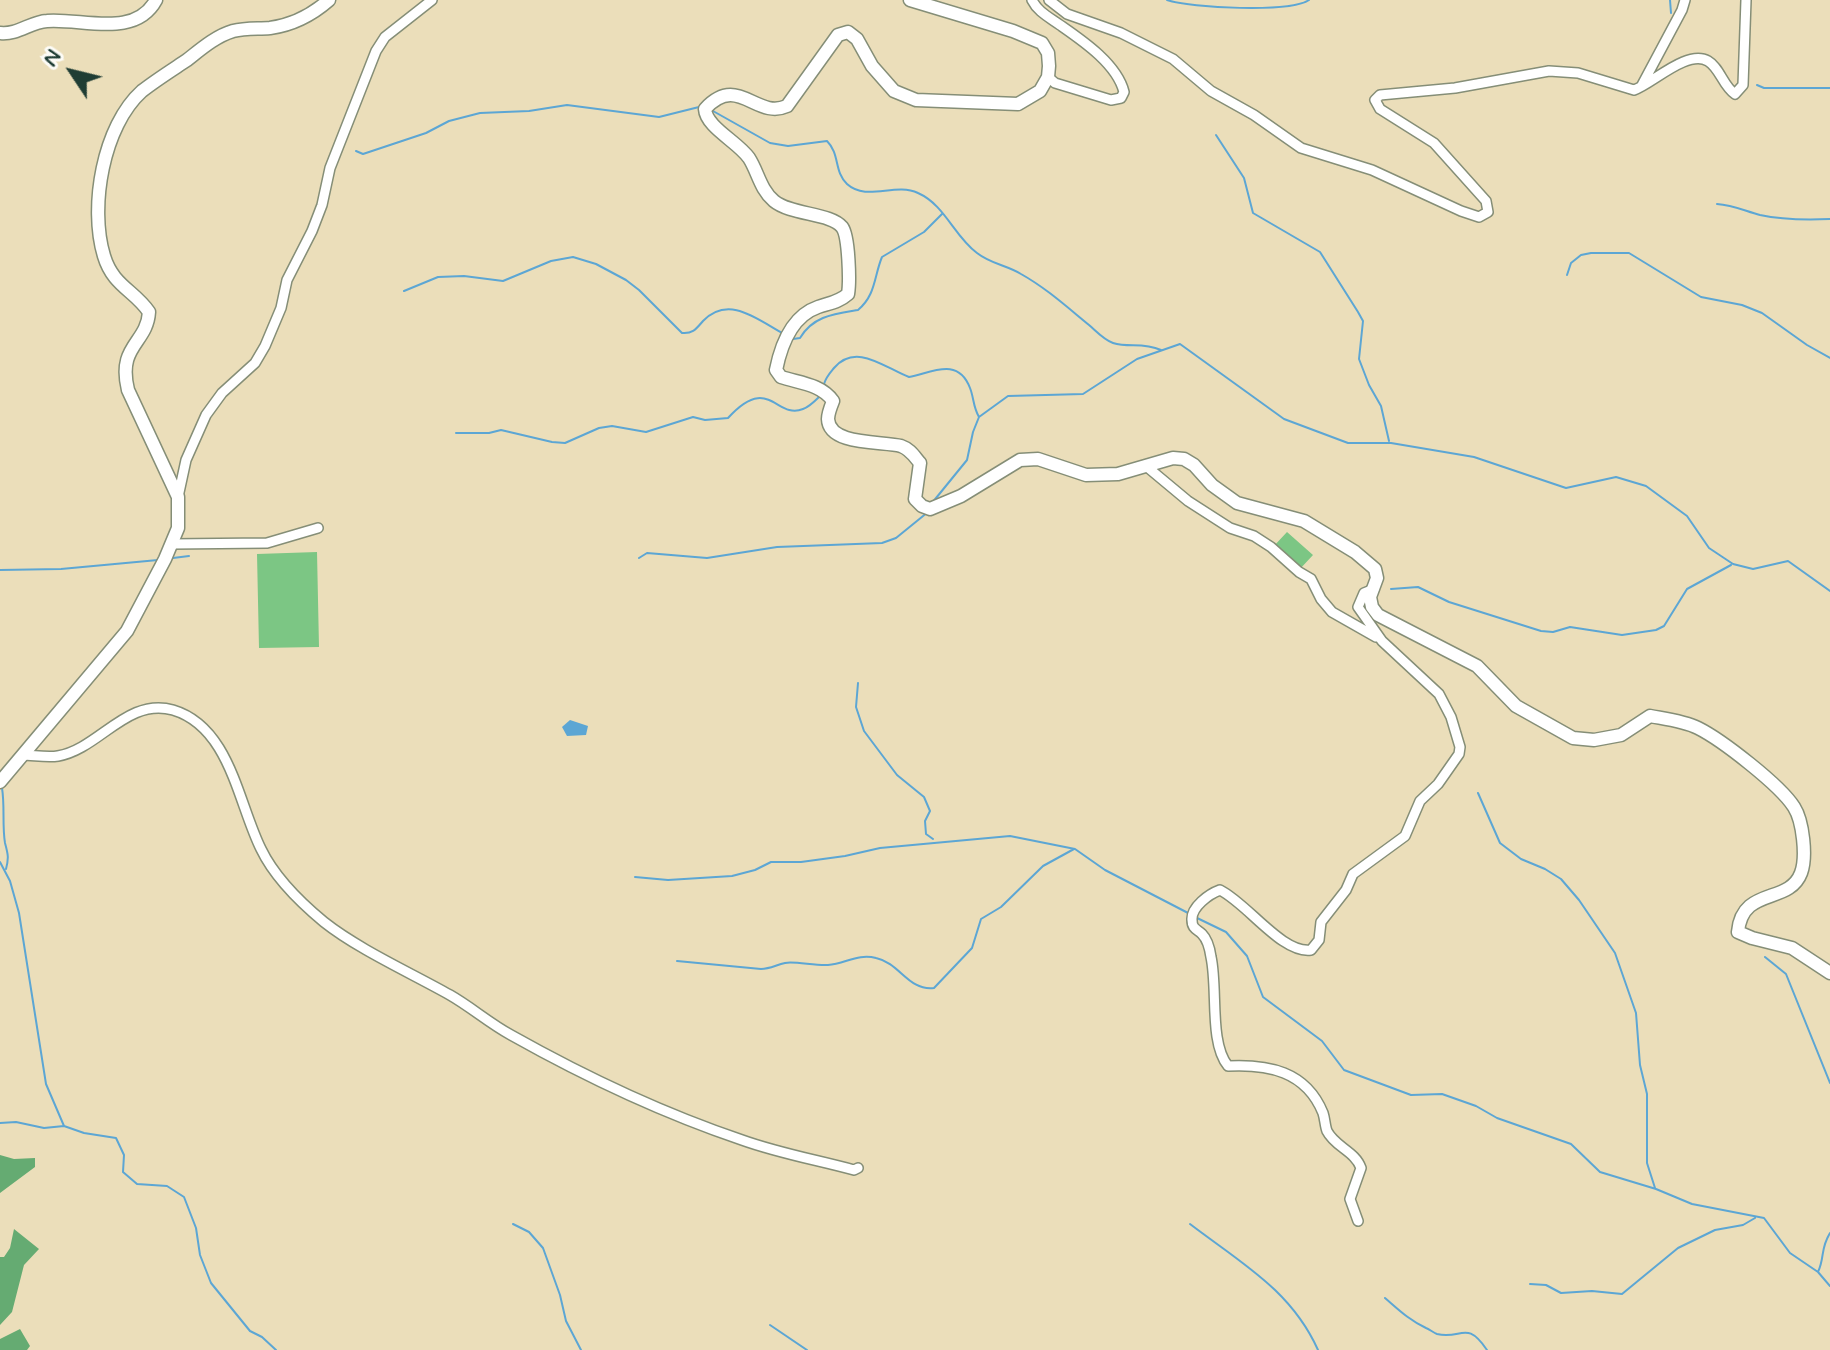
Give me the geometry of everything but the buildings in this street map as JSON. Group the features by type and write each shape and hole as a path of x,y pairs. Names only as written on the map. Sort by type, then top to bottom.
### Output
{"street":[{"path":"0,33 13,33 36,23 51,21 86,25 129,21 145,15 156,0"},
{"path":"178,497 128,390 124,373 128,356 146,326 149,312 121,287 104,257 98,220 102,165 126,111 141,92 213,41 234,31 283,25 315,12 329,0"},
{"path":"0,782 127,631 178,528 178,497 186,460 206,415 222,393 255,363 265,346 281,308 287,280 322,205 330,168 376,51 385,37 432,0"},
{"path":"910,0 1013,31 1042,43 1048,53 1048,77 1040,91 1018,104 916,100 894,91 872,66 857,39 848,32 838,35 787,106 779,110 766,108 743,95 726,95 714,100 705,109 706,117 750,159 760,185 773,200 793,212 837,223 844,231 848,294 840,301 805,314 787,335 779,352 776,370 781,377 812,385 827,393 833,401 828,421 842,437 901,446 911,451 920,463 915,499 922,506 930,509 961,496 1020,460 1038,459 1086,475 1118,474 1173,458 1184,459 1237,503 1304,521 1355,552 1375,569 1377,578 1370,597 1378,615 1477,666 1516,706 1573,738 1594,740 1621,735 1650,716 1698,728 1783,793 1795,809 1803,832 1801,873 1790,889 1750,904 1739,918 1738,932 1792,948 1830,973"},
{"path":"1032,0 1039,11 1091,48 1122,84 1124,92 1121,98 1111,100 1055,83 1048,77"},
{"path":"1049,0 1067,14 1121,33 1173,59 1211,91 1254,115 1301,148 1372,170 1479,217 1488,212 1486,201 1434,143 1380,109 1375,100 1377,97 1509,80 1549,71 1578,73 1628,90 1641,88 1664,71 1690,60 1705,59 1735,94 1740,91 1746,0"},
{"path":"1641,88 1685,0"},
{"path":"1146,466 1188,501 1230,528 1254,536 1271,547 1311,579 1332,612 1382,641"},
{"path":"172,544 267,543 318,528"},
{"path":"1358,1221 1350,1199 1361,1168 1358,1159 1327,1131 1315,1098 1292,1075 1260,1066 1228,1066 1221,1057 1217,1044 1211,956 1204,936 1193,928 1192,915 1210,893 1220,890 1240,902 1288,945 1302,951 1311,950 1319,940 1321,922 1346,890 1353,874 1405,836 1420,801 1451,768 1459,754 1460,747 1451,717 1439,694 1382,641 1358,607 1364,593 1374,589"},
{"path":"22,755 57,757 82,748 127,717 147,709 174,711 194,721 215,744 232,776 262,852 284,881 325,923 459,1000 506,1033 588,1076 744,1141 854,1170 858,1168"}],"green space":[{"path":"1287,532 1313,555 1299,570 1273,547"},
{"path":"317,552 319,647 259,648 257,554"},
{"path":"0,1155 14,1159 35,1158 35,1167 0,1193"},
{"path":"14,1229 39,1249 24,1265 12,1312 0,1325 0,1257 4,1257 10,1248"},
{"path":"20,1329 30,1346 27,1350 0,1350 0,1339"}],"water":[{"path":"570,720 588,726 586,735 567,736 562,727"}],"waterway":[{"path":"1167,0 1240,8 1282,7 1309,0"},
{"path":"1670,0 1671,13"},
{"path":"1757,85 1764,88 1830,88"},
{"path":"356,151 363,154 426,133 449,121 480,113 529,111 567,105 659,117 699,107"},
{"path":"713,111 770,143 788,146 827,141 847,184 863,191 900,189 918,193 935,205 977,253 1039,285 1106,340 1161,350"},
{"path":"1216,135 1244,178 1253,213 1320,252 1358,312 1363,321 1359,359 1381,406 1389,441"},
{"path":"1717,204 1777,218 1830,219"},
{"path":"793,339 800,338 811,325 825,317 858,310 871,292 882,257 924,232 942,214"},
{"path":"1567,275 1571,263 1581,255 1629,253 1701,297 1742,305 1762,313 1830,358"},
{"path":"404,291 438,277 464,276 503,281 551,261 573,257 596,264 626,280 682,333 694,330 713,313 733,310 744,312 784,334"},
{"path":"932,503 967,460 979,417 1008,396 1083,394 1137,359 1180,344 1284,419 1348,443 1391,443 1474,457 1566,488 1616,477 1646,486 1687,516 1709,548 1733,564 1753,569 1788,561 1830,591"},
{"path":"824,384 834,368 852,357 871,359 909,377 951,369 965,378 979,417"},
{"path":"456,433 501,430 565,443 599,428 612,426 646,432 693,417 705,420 728,418 753,399 763,398 794,411 805,408 819,397"},
{"path":"639,558 647,553 707,558 777,547 882,543 896,538 928,512"},
{"path":"173,558 189,556"},
{"path":"0,570 61,569 158,560"},
{"path":"1391,589 1418,587 1449,602 1541,631 1553,632 1570,627 1622,635 1664,626 1687,589 1731,565"},
{"path":"858,683 856,707 864,731 897,775 924,797 930,811 925,821 926,834 933,839"},
{"path":"2,788 8,856 6,869"},
{"path":"1478,793 1500,843 1521,859 1561,879 1615,953 1636,1013 1640,1065 1647,1094 1647,1163 1655,1188"},
{"path":"635,877 668,880 732,876 771,862 801,862 880,848 1010,836 1075,849 1105,870 1190,914"},
{"path":"677,961 761,969 789,963 828,965 869,957 892,965 917,985 934,988 972,948 981,919 1001,907 1043,866 1074,849"},
{"path":"0,862 10,881 19,913 46,1084 64,1126"},
{"path":"1195,917 1226,932 1247,956 1263,997 1322,1041 1344,1070 1411,1095 1442,1094 1476,1106 1497,1118 1571,1144 1600,1172 1692,1204 1764,1218 1790,1253 1818,1272 1830,1286"},
{"path":"1765,957 1786,974 1830,1083"},
{"path":"0,1123 16,1122 44,1128 64,1126 116,1138 124,1155 123,1172 137,1184 167,1186 184,1197 211,1283 250,1331 276,1350"},
{"path":"1530,1284 1546,1285 1561,1293 1592,1291 1622,1294 1678,1248 1715,1230 1743,1225 1755,1218"},
{"path":"513,1224 529,1232 543,1248 566,1321 581,1350"},
{"path":"1190,1224 1279,1294 1294,1310 1318,1350"},
{"path":"1818,1272 1830,1233"},
{"path":"1385,1298 1409,1318 1436,1333 1469,1333 1487,1350"},
{"path":"770,1325 807,1350"}]}
